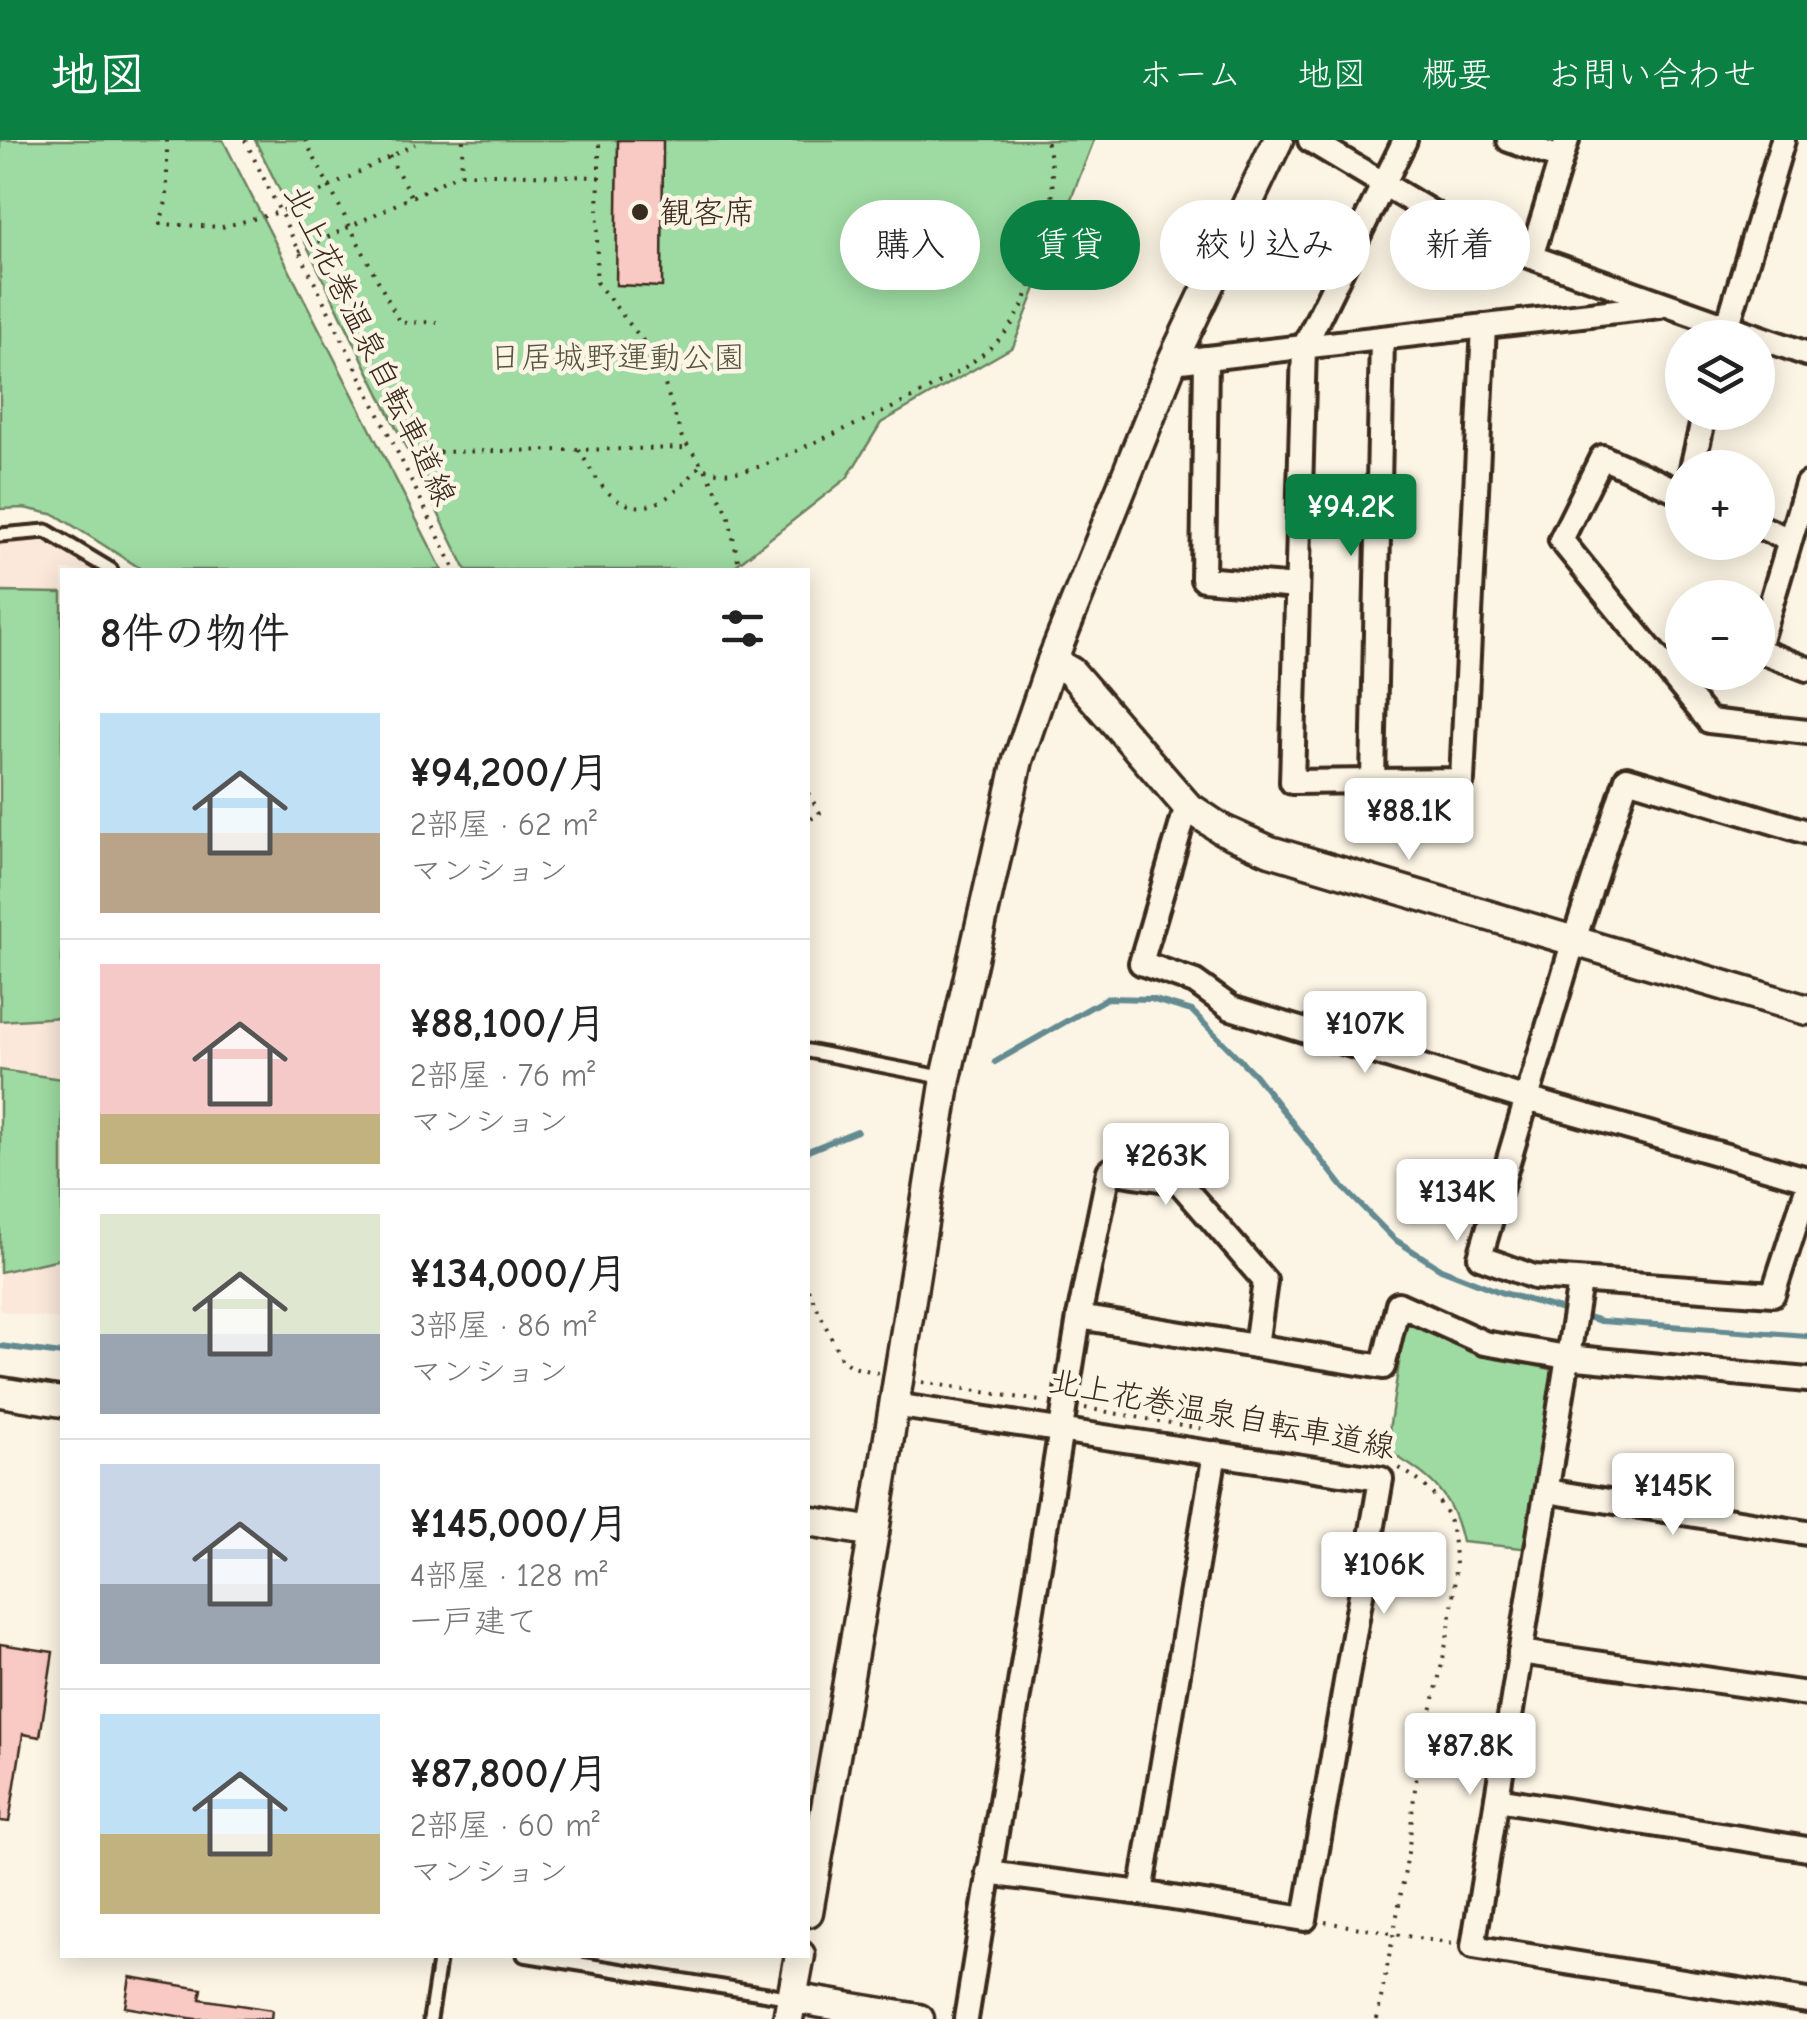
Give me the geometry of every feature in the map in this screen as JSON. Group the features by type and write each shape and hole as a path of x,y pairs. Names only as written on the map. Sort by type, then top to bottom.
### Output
{"street":[{"path":"810,1900 874,1532 946,1078 1013,778 1052,661 1172,362 1278,140"},
{"path":"1310,140 1469,235 1701,320"},
{"path":"1405,140 1304,347 1292,782 1462,780 1484,326"},
{"path":"1510,140 1564,149 1531,257"},
{"path":"1729,320 1783,140"},
{"path":"1172,362 1668,305"},
{"path":"1374,781 1382,338"},
{"path":"1775,345 1807,354"},
{"path":"1206,358 1203,579 1297,587"},
{"path":"1665,485 1602,457 1561,540 1709,720 1807,732"},
{"path":"1775,591 1807,484"},
{"path":"1775,533 1790,540"},
{"path":"1775,655 1807,669"},
{"path":"1052,661 1071,672 1187,806 1223,830 1270,851 1807,1010"},
{"path":"1807,832 1626,778 1480,1258 1534,1277 1773,1294 1807,1189"},
{"path":"1187,806 1141,963 1195,982 1231,1008 1807,1179"},
{"path":"966,2019 1064,1405 1109,1171 1179,1182 1266,1281 1256,1346"},
{"path":"1580,1282 1473,1947 1807,2001"},
{"path":"1079,1317 1383,1366 1398,1304 1484,1343 1567,1357 1807,1380"},
{"path":"896,1391 1060,1429 1216,1442 1381,1479 1305,1919 988,1873"},
{"path":"0,1392 60,1402"},
{"path":"1140,1893 1216,1442"},
{"path":"1546,1491 1807,1534"},
{"path":"810,1521 874,1532"},
{"path":"1520,1652 1807,1694"},
{"path":"1496,1799 1807,1849"},
{"path":"799,1958 790,2008 919,2019"}],"lane":[{"path":"0,536 46,531 108,568"},
{"path":"810,1051 946,1078"},
{"path":"430,2019 440,1958"},
{"path":"539,1958 790,2008"}],"path":[{"path":"167,140 167,198 160,224 222,227 280,212 414,144"},
{"name":"北上花巻温泉自転車道線","path":"245,140 454,568"},
{"path":"305,140 400,323 438,322"},
{"path":"461,173 463,140"},
{"path":"600,140 596,282 656,357 682,438 703,466 728,513 740,568"},
{"path":"703,466 722,474 776,459 952,376 993,345 1017,318 1044,249 1055,202 1046,140"},
{"path":"390,156 412,197"},
{"path":"300,251 461,173 599,177"},
{"path":"439,452 689,448"},
{"path":"579,450 609,494 630,506 657,504 679,492 703,466"},
{"path":"810,796 820,813 810,820"},
{"name":"北上花巻温泉自転車道線","path":"810,1292 842,1360 896,1391 1064,1405 1216,1442"},
{"name":"北上花巻温泉自転車道線","path":"1377,2019 1409,1842 1417,1774 1443,1654 1455,1555 1451,1525 1440,1505 1425,1486 1388,1464"},
{"path":"1305,1919 1473,1947"}],"shaded area":[{"path":"0,524 45,524 113,568 60,568 60,1320 0,1311"}],"green space":[{"path":"0,140 223,140 441,568 140,568 56,515 24,508 0,509"},
{"name":"日居城野運動公園","path":"255,140 1094,140 1071,200 1000,200 1000,290 1035,290 1013,347 881,423 847,478 733,568 465,568"},
{"path":"0,592 60,593 60,1017 0,1021"},
{"path":"0,1070 60,1079 60,1257 0,1272"},
{"path":"1406,1317 1482,1354 1560,1371 1531,1549 1462,1542 1452,1509 1436,1486 1386,1450"}],"building":[{"name":"観客席","path":"618,140 663,140 662,287 616,285"},
{"path":"0,1644 53,1652 40,1737 23,1734 9,1822 0,1821"},
{"path":"130,1977 202,1989 200,1999 272,2010 271,2019 195,2019 125,2007"}],"waterway":[{"path":"995,1062 1107,998 1151,999 1192,1011 1255,1075 1342,1186 1394,1239 1441,1269 1500,1292 1601,1321 1807,1336"},
{"path":"810,1150 857,1131"},
{"path":"0,1346 60,1354"}],"place":[{"name":"観客席","path":"640,212"}]}
